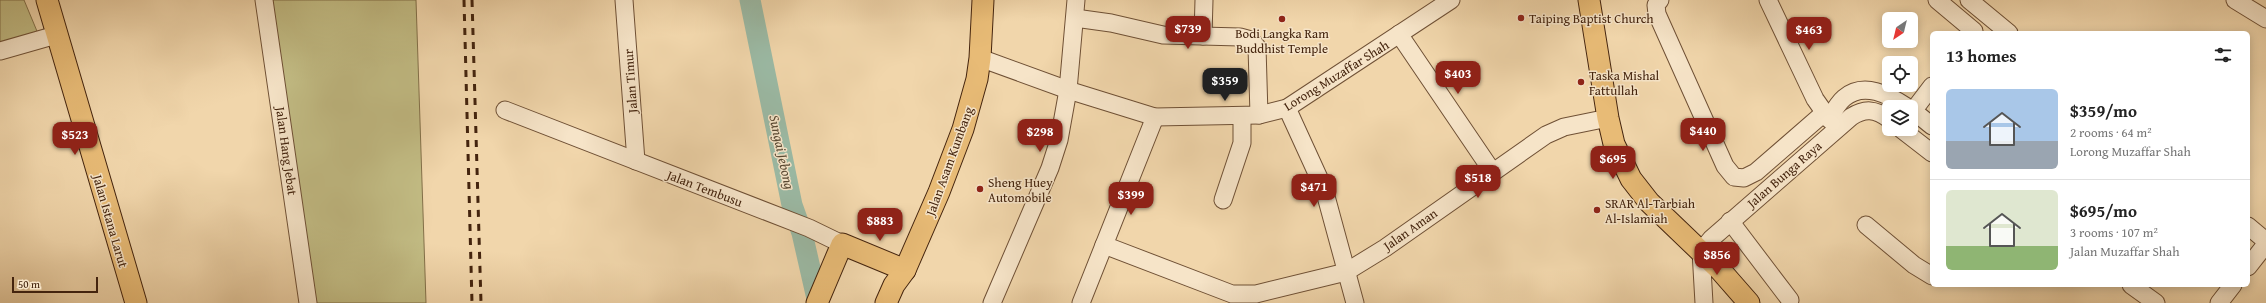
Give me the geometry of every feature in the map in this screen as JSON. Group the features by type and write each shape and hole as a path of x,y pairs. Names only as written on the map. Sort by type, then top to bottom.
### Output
{"main road":[{"name":"Jalan Istana Larut","path":"47,0 136,303"},
{"name":"Jalan Asam Kumbang","path":"886,303 894,285 905,270 962,132 977,79 980,58 983,0"},
{"path":"1589,0 1608,118 1614,144 1631,179 1649,202 1701,251 1749,303"},
{"path":"820,294 842,244"},
{"name":"Jalan Tembusu","path":"842,244 905,270"},
{"name":"Jalan Asam Kumbang","path":"898,303 903,289 905,270"}],"street":[{"name":"Jalan Hang Jebat","path":"264,0 308,303"},
{"name":"Jalan Timur","path":"624,0 636,161"},
{"path":"992,303 1050,168 1059,140 1068,90 1076,0"},
{"path":"1203,36 1204,0"},
{"name":"Lorong Muzaffar Shah","path":"980,58 1068,90 1155,117 1250,115 1287,108 1450,0"},
{"path":"1660,0 1656,5 1657,14 1726,166 1734,176 1744,178 1756,172 1830,119 1772,1"},
{"path":"1969,0 2006,31"},
{"path":"2235,0 2266,19"},
{"path":"1946,3 1972,31"},
{"path":"1974,31 1985,14"},
{"path":"1075,18 1111,23 1163,35 1240,37 1252,40 1257,47 1250,115 1223,200"},
{"path":"0,51 56,34"},
{"path":"1400,34 1492,171"},
{"path":"1918,101 1930,88"},
{"name":"Jalan Bunga Raya","path":"1701,251 1830,119 1843,99 1857,92 1883,93 1895,100"},
{"path":"1287,108 1324,189 1355,303"},
{"name":"Jalan Tembusu","path":"505,110 809,228 842,244"},
{"name":"Jalan Bunga Raya","path":"1830,119 1868,110 1882,114"},
{"name":"Jalan Bunga Raya","path":"1918,115 1930,124"},
{"path":"1081,303 1155,117"},
{"name":"Jalan Aman","path":"1104,245 1214,288 1239,295 1267,292 1346,272 1385,248 1492,171 1546,135 1564,127 1608,118"},
{"path":"1911,136 1930,151"},
{"path":"1730,221 1790,300"},
{"path":"1866,225 1914,265 1930,275"},
{"path":"2250,228 2266,240"},
{"path":"2250,264 2266,244"},
{"path":"1701,251 1704,303"},
{"path":"2134,287 2156,303"},
{"path":"2219,303 2232,287"}],"shaded area":[{"path":"0,0 24,0 39,36 0,43"},
{"path":"267,0 416,0 426,303 312,303"}],"waterway":[{"name":"Sungai Jebong","path":"750,0 792,205 802,233 818,303"}],"railway":[{"path":"464,0 472,303"},
{"path":"472,0 481,303"}],"place":[{"name":"Taiping Baptist Church","path":"1521,18"},
{"name":"Bodi Langka Ram Buddhist Temple","path":"1282,19"},
{"name":"Taska Mishal Fattullah","path":"1581,82"},
{"name":"Sheng Huey Automobile","path":"980,189"},
{"name":"SRAR Al-Tarbiah Al-Islamiah","path":"1597,210"}]}
